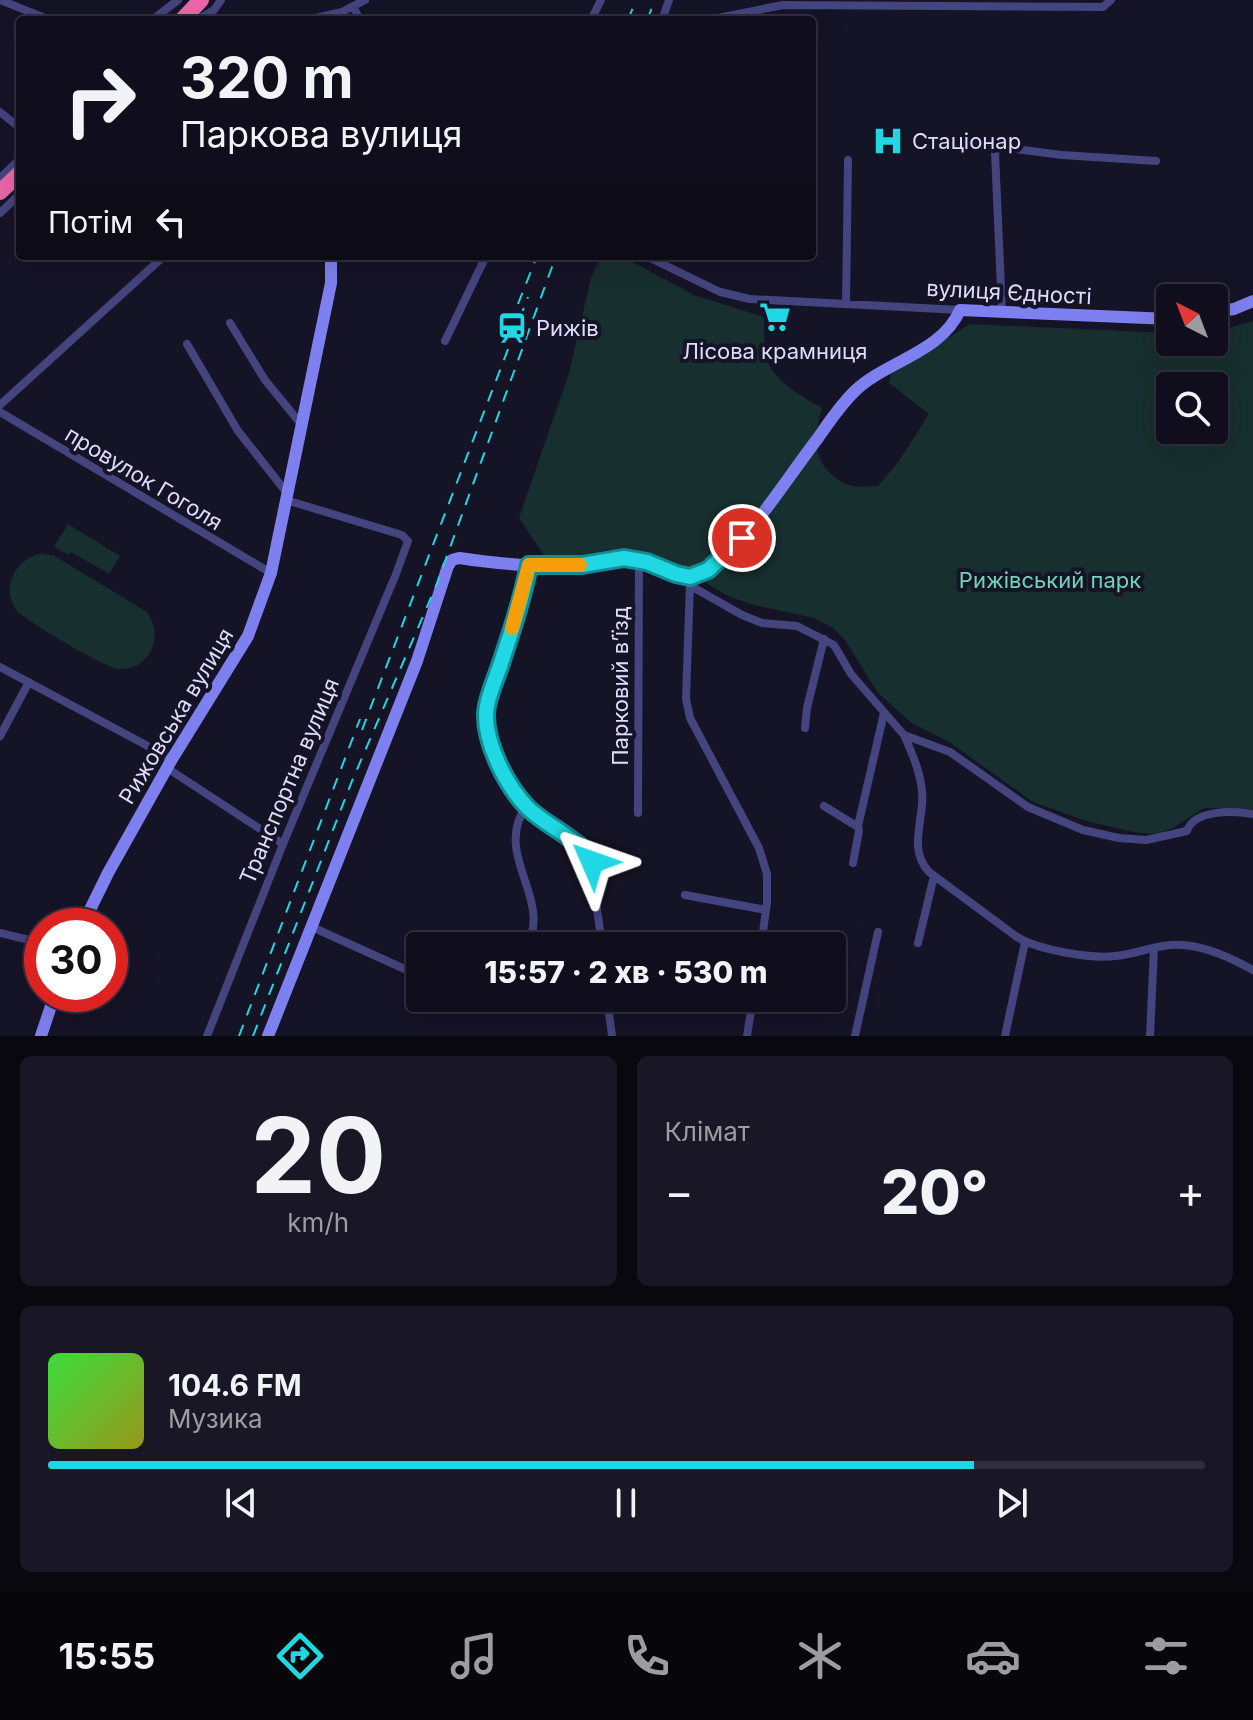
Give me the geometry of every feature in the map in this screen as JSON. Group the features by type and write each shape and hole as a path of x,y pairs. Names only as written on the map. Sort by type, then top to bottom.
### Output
{"highway":[{"path":"186,16 201,0"},
{"path":"0,192 16,177"}],"street":[{"path":"0,0 40,16"},
{"path":"157,16 178,0"},
{"path":"204,16 214,10 221,0"},
{"path":"324,16 342,12 365,0"},
{"path":"728,16 783,5 1103,7 1111,0"},
{"path":"353,6 358,16"},
{"path":"0,112 16,125"},
{"path":"1002,311 997,149 1156,161"},
{"path":"846,304 848,160"},
{"path":"0,178 16,163"},
{"path":"0,213 16,198"},
{"path":"0,405 160,260"},
{"name":"Рижовська вулиця","path":"91,908 170,764 248,636 271,573 331,283 331,260"},
{"path":"445,341 484,260"},
{"name":"вулиця Єдності","path":"655,260 735,297 1156,318"},
{"path":"1228,310 1253,301"},
{"path":"690,582 708,570 752,528 834,415 856,390 877,374 932,343 948,330 960,310"},
{"path":"230,323 265,380 301,424"},
{"path":"187,344 238,431 286,497"},
{"name":"провулок Гоголя","path":"0,412 271,573"},
{"name":"Транспортна вулиця","path":"207,1036 408,541 402,535 286,497"},
{"path":"268,1036 417,661 448,566 452,560 459,558 529,565 582,565 624,558 639,560 690,582 762,623 779,622 797,626 824,639 834,645 851,674 904,735 914,757 922,792 918,851 922,863 934,876 1025,942 1098,956 1175,945 1196,947 1217,952 1253,970"},
{"name":"Парковий в’їзд","path":"638,813 639,560"},
{"path":"529,565 521,601 486,709 488,730 498,760 526,806 590,856 600,932"},
{"path":"690,582 686,699 690,718 759,848 767,874 763,932"},
{"path":"805,728 824,639"},
{"path":"0,667 170,764 283,844"},
{"path":"0,736 29,682"},
{"path":"853,863 884,713"},
{"path":"904,735 950,752 1028,807 1101,835 1155,839 1187,831 1192,821 1199,817 1239,812 1253,814"},
{"path":"526,806 513,838 534,912 534,932"},
{"path":"824,806 858,827"},
{"path":"918,943 934,876"},
{"path":"685,895 766,910"},
{"path":"312,927 406,970"},
{"path":"855,1036 878,932"},
{"path":"0,933 24,939"},
{"path":"1005,1036 1025,942"},
{"path":"1150,1036 1154,948"},
{"path":"41,1036 49,1012"},
{"path":"609,1012 612,1036"},
{"path":"747,1036 751,1012"}],"green space":[{"name":"Рижівський парк","path":"599,260 629,260 694,295 764,317 765,351 770,367 794,391 822,408 816,441 821,461 835,477 857,486 878,486 899,461 929,414 889,383 891,374 970,324 1156,332 1156,356 1228,356 1228,328 1253,321 1253,809 1204,808 1173,828 1155,834 1086,821 1033,802 949,742 910,722 878,693 845,640 833,628 814,618 728,596 676,565 645,552 609,550 551,560 543,554 519,518 569,373 591,278"},
{"path":"68,524 120,556 109,574 71,552 68,555 54,547"},
{"path":"40,554 53,555 147,612 155,637 147,656 128,668 111,667 67,644 17,611 10,594 13,576 23,562"}],"railway":[{"path":"630,16 636,0"},
{"path":"649,16 655,0"},
{"path":"518,304 535,260"},
{"path":"253,1036 352,781 436,586 555,260"},
{"path":"362,730 528,297"},
{"path":"239,1036 360,719"}],"slow traffic":[{"path":"512,628 529,565 580,565"}],"place":[{"name":"Стаціонар","path":"888,141"},
{"name":"Лісова крамниця","path":"775,317"},
{"name":"Рижів","path":"512,328"}],"route":[{"path":"592,862 586,851 526,806 498,760 488,730 486,709 521,601 529,565 582,565 624,558 647,562 690,577 708,570 742,538"}]}
